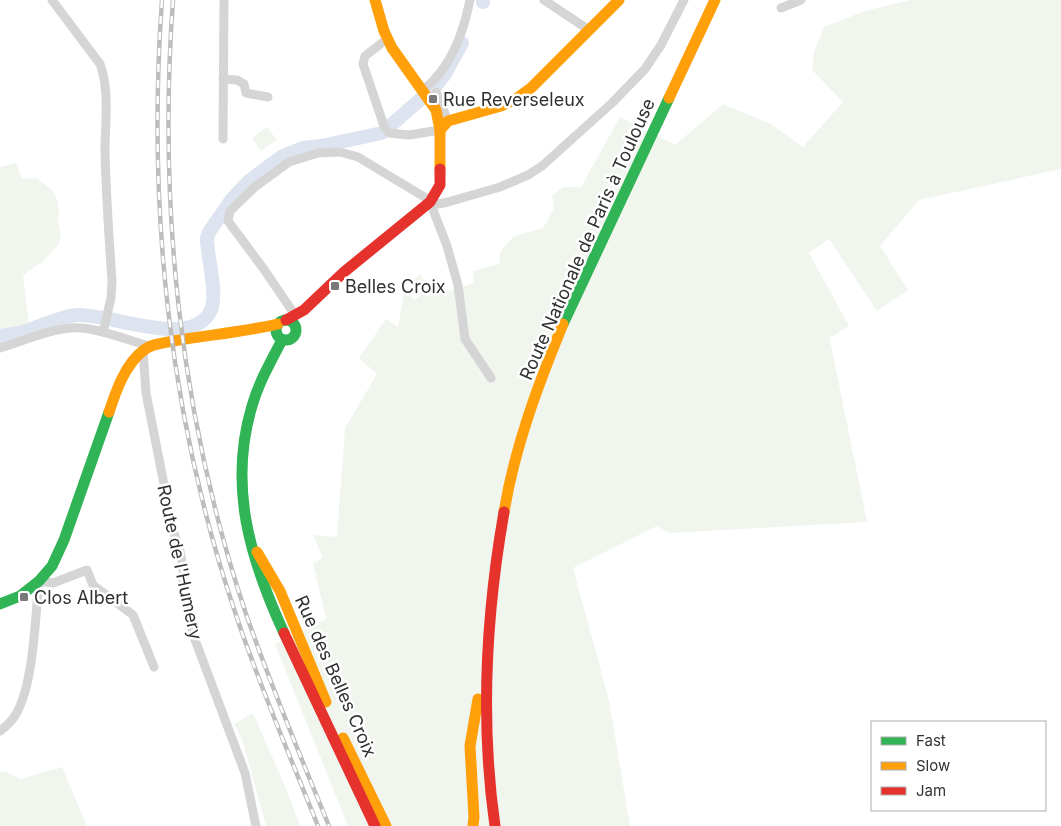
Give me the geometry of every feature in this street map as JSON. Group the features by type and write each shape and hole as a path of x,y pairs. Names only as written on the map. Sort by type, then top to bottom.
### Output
{"main road":[{"path":"375,0 387,39 397,56 428,93 444,125 441,178 437,192 430,202"},
{"path":"444,125 516,99 531,88 619,0"},
{"name":"Route Nationale de Paris à Toulouse","path":"488,826 479,756 479,643 484,583 501,483 533,377 554,323 705,0"},
{"name":"Route Nationale de Paris à Toulouse","path":"495,826 488,754 486,702 487,641 500,535 521,444 541,379 563,325 715,0"},
{"name":"Rue des Belles Croix","path":"375,826 251,542 241,495 240,470 245,431 252,401 262,376 288,324 350,266 430,202"},
{"path":"0,604 20,596 39,581 52,566 64,540 118,385 127,370 146,348 206,334 288,324"},
{"name":"Rue des Belles Croix","path":"264,573 280,591 330,711 386,826"},
{"path":"473,826 470,746 478,700"}],"street":[{"path":"52,0 100,64 104,75 106,171 112,281 111,298 104,332"},
{"path":"222,139 224,0"},
{"path":"428,93 433,81 452,56 466,19 470,0"},
{"path":"544,0 589,30"},
{"path":"430,202 439,204 500,187 528,175 542,166 612,103 645,69 661,45 684,0"},
{"path":"781,8 801,0"},
{"path":"387,39 365,56 362,64 386,129 409,135 444,125"},
{"path":"223,79 237,80 244,84 246,93 268,97"},
{"path":"288,324 263,268 228,221 230,211 256,186 289,162 318,153 340,152 358,157 430,202 447,246 458,285 465,339 491,378"},
{"path":"0,348 71,328 104,332 146,348"},
{"name":"Route de l'Humery","path":"146,348 146,393 171,521 180,551 186,608 206,670 245,773 256,826"},
{"path":"0,731 8,725 16,714 24,694 30,665 39,581 53,583 87,570 93,585 132,615 154,667"}],"shaded area":[{"path":"910,0 1061,0 1061,169 919,200 880,246 908,290 877,311 829,239 809,253 849,326 833,336 829,335 867,522 670,533 657,526 573,568 609,700 630,826 348,826 275,644 326,619 313,563 323,558 313,535 337,537 345,428 377,374 359,358 386,319 398,327 405,287 414,300 421,295 412,281 420,274 433,296 474,283 473,271 499,264 500,252 514,236 543,228 554,209 552,196 563,187 581,187 620,117 675,145 723,104 771,124 803,147 843,102 812,70 814,52 824,27 865,11"},
{"path":"267,127 277,140 261,151 252,138"},
{"path":"16,163 22,179 37,178 53,191 57,200 61,237 59,244 42,262 23,275 30,334 0,340 0,167"},
{"path":"253,713 300,826 266,826 243,742 234,724"},
{"path":"62,767 87,826 0,826 0,772 6,772 21,779"}],"waterway":[{"path":"431,92 445,74 462,43"},
{"path":"390,126 422,98"},
{"path":"0,336 19,333 62,318 77,315 169,329 187,328 201,322 211,310 213,303 213,285 207,246 209,232 232,199 249,181 281,157 303,148 382,133"}],"railway":[{"path":"162,0 158,78 161,234 168,311 179,388 194,465 213,541 236,615 265,695 318,826"},
{"path":"173,0 169,77 169,155 172,232 179,309 190,386 204,462 223,537 245,611 275,692 329,826"}],"traffic: fast":[{"path":"563,324 669,98"},
{"path":"286,320 293,323 296,330 293,337 286,340 279,337 276,330 279,323 286,320"},
{"path":"282,340 262,380 252,406 245,436 242,465 246,522 261,578 284,633"},
{"path":"0,604 20,596 39,581 52,566 64,540 109,412"}],"traffic: slow":[{"path":"375,0 384,31 392,48 436,110 440,130 440,169"},
{"path":"440,130 448,121 501,106 516,99 531,88 619,0"},
{"path":"669,98 715,0"},
{"path":"109,412 126,370 137,356 147,348 165,342 278,324"},
{"path":"504,512 514,463 528,416 563,324"},
{"path":"257,552 280,591 326,702"},
{"path":"473,826 470,746 478,699"},
{"path":"343,738 386,826"}],"traffic: jam":[{"path":"286,320 304,310 344,272 430,202 440,185 440,169"},
{"path":"495,826 490,787 487,668 493,590 504,512"},
{"path":"284,633 375,826"}],"place":[{"name":"Rue Reverseleux","path":"433,99"},
{"name":"Belles Croix","path":"335,286"},
{"name":"Clos Albert","path":"24,597"}]}
